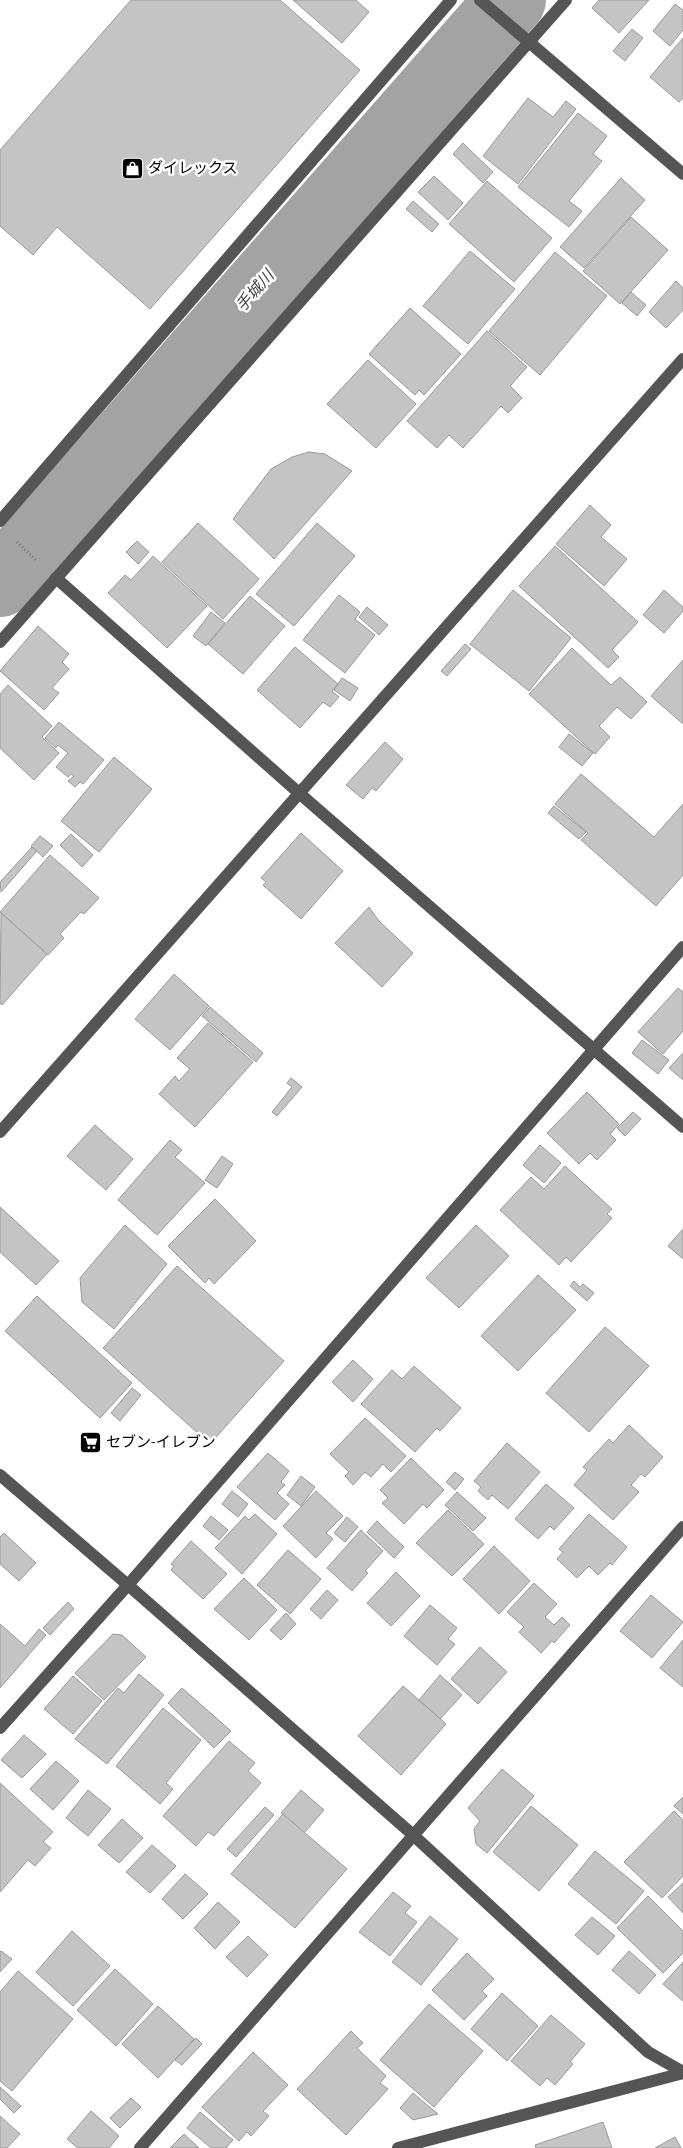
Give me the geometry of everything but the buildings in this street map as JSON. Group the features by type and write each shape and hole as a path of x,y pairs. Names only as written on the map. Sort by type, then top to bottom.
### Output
{"street":[{"path":"0,520 451,0"},
{"path":"480,0 683,174"},
{"path":"0,642 566,0"},
{"path":"0,1132 683,359"},
{"path":"56,578 299,793 683,1127"},
{"path":"0,1728 128,1584 683,947"},
{"path":"0,1475 128,1584 412,1834 648,2052 683,2073"},
{"path":"140,2148 412,1834 683,1527"},
{"path":"398,2148 683,2073"}],"path":[{"path":"16,541 40,563"}],"waterway":[{"name":"手城川","path":"0,582 511,0"}],"place":[{"name":"ダイレックス","path":"132,168"},
{"name":"セブン-イレブン","path":"90,1442"}]}
